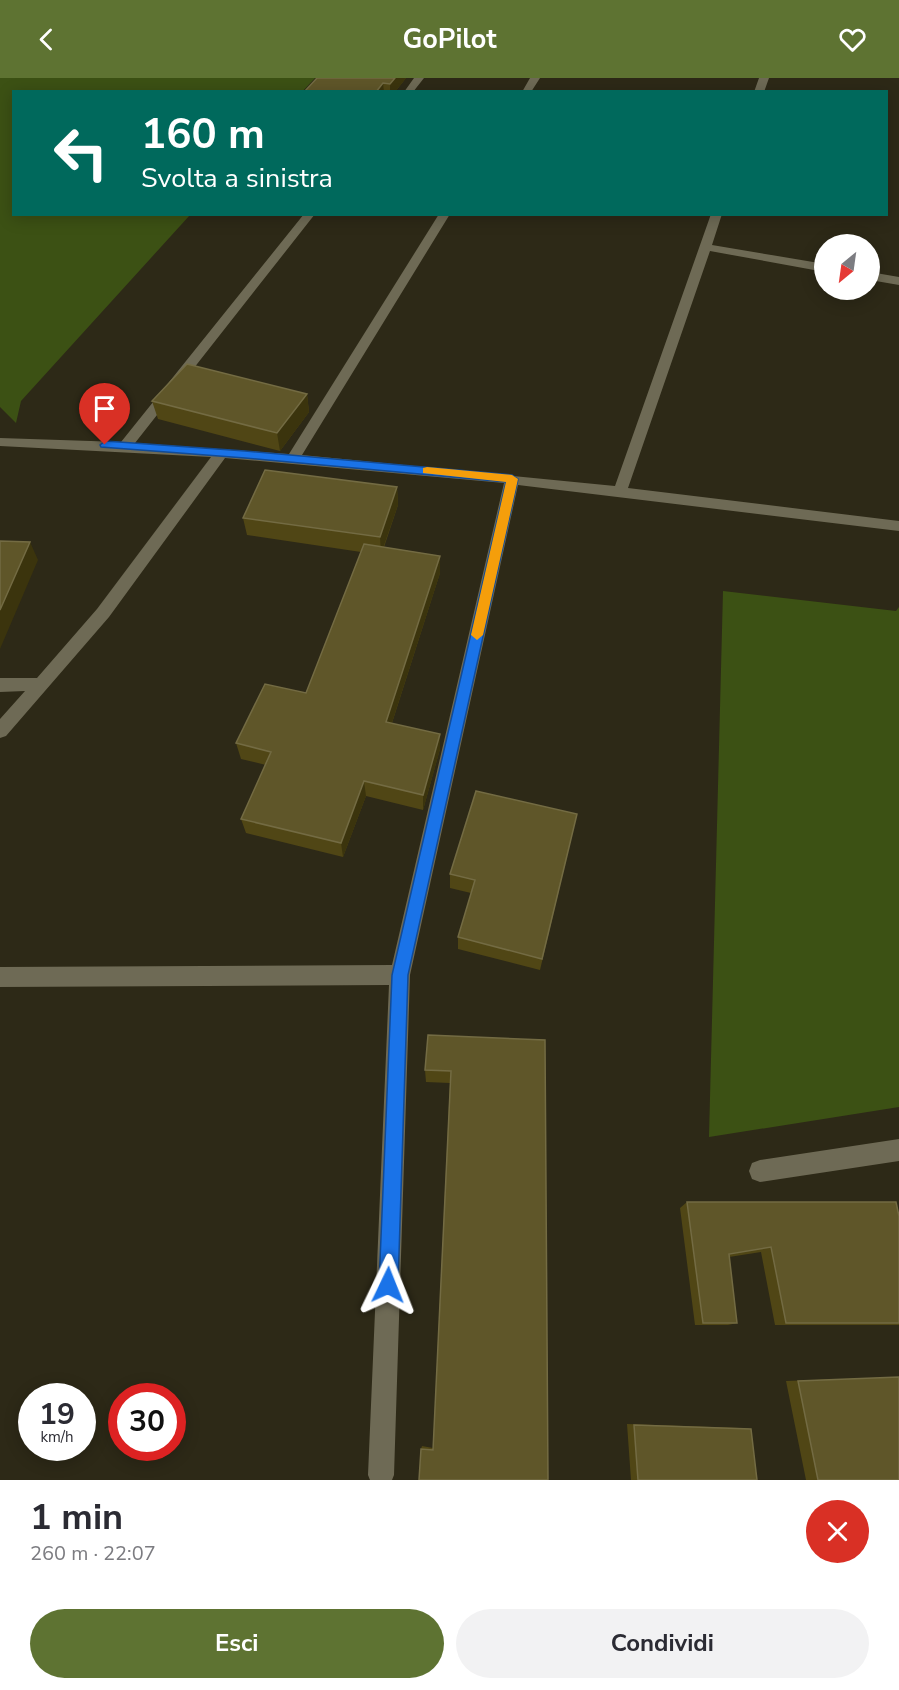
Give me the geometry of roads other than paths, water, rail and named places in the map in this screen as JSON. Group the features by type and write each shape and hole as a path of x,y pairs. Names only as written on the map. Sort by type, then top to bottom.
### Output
{"street":[{"path":"410,90 419,78"},
{"path":"126,445 308,216"},
{"path":"293,458 444,216"},
{"path":"620,491 716,216"},
{"path":"706,247 814,266"},
{"path":"880,278 899,281"},
{"path":"0,442 126,445 293,458 620,491 899,526"},
{"path":"0,731 103,613 222,452"},
{"path":"381,1475 400,975 512,479"},
{"path":"0,685 41,684"},
{"path":"0,977 400,975"},
{"path":"760,1171 899,1150"}]}
